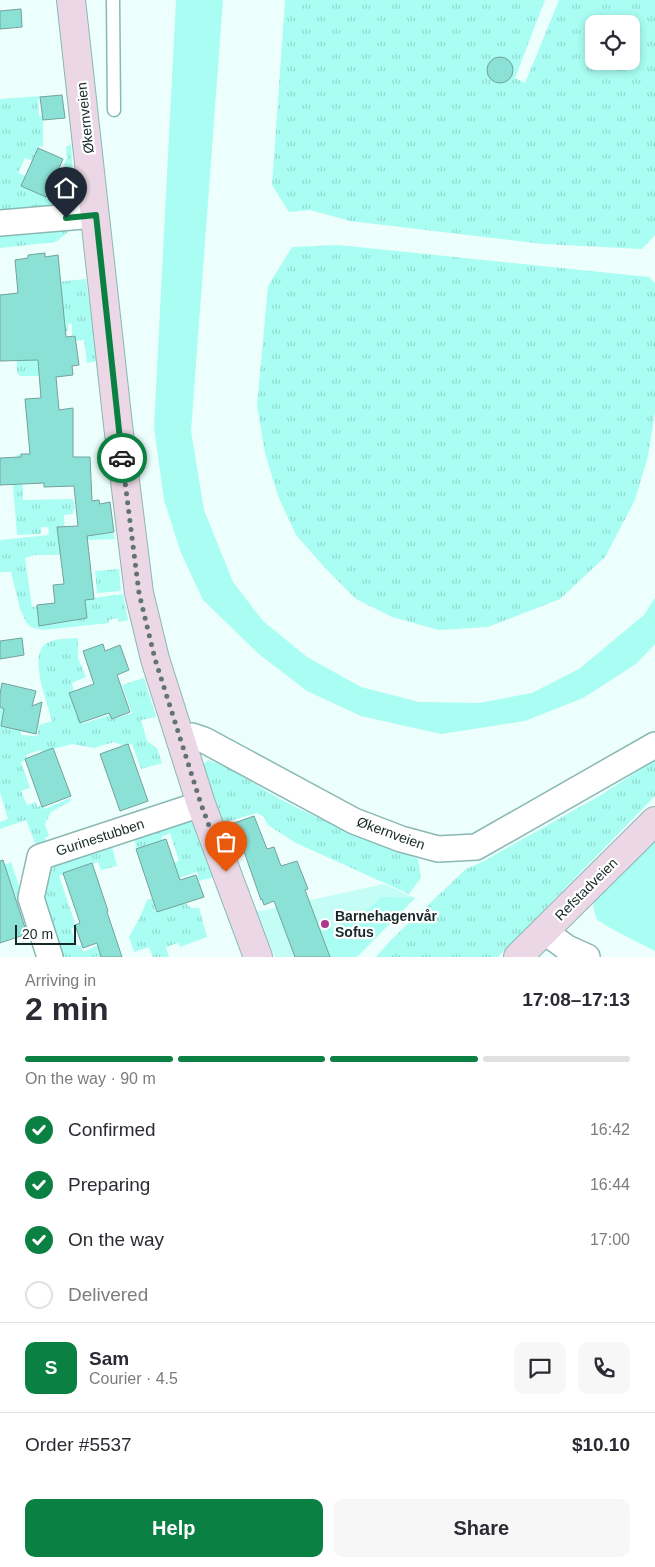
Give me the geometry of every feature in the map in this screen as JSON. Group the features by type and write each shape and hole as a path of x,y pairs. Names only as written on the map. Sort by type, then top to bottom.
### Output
{"street":[{"name":"Økernveien","path":"71,0 118,425 139,593 155,659 201,804 258,957"},
{"path":"0,223 96,215"},
{"name":"Økernveien","path":"181,738 192,736 204,740 354,820 401,839 438,849 476,847 655,745"},
{"name":"Gurinestubben","path":"50,957 31,898 40,857 201,804"},
{"name":"Refstadveien","path":"518,957 655,821"},
{"path":"544,931 567,948 587,957"}],"lane":[{"path":"113,0 114,110"}],"shaded area":[{"name":"Barnehagenvår Sofus","path":"384,884 415,898 357,957 275,957 256,912"}],"green space":[{"path":"176,0 223,0 191,431 204,510 233,582 263,621 307,657 361,687 419,702 479,703 532,693 579,669 644,615 655,598 655,644 636,664 583,698 525,721 441,734 361,716 307,691 260,655 203,600 181,553 164,500 154,427"},
{"path":"285,0 545,0 515,78 525,83 559,0 655,0 655,235 642,249 543,244 350,221 310,210 289,212 272,185"},
{"path":"41,96 38,99 39,116 43,116 43,147 39,146 33,161 25,158 18,173 26,176 22,186 46,196 54,180 57,181 67,158 66,147 71,144 74,195 63,208 0,214 0,99"},
{"path":"67,227 67,233 56,242 0,248 0,231"},
{"path":"338,245 649,277 655,283 655,412 648,456 635,500 605,557 560,599 488,627 439,630 392,617 356,599 296,535 278,496 265,453 257,406 268,286 292,247"},
{"path":"86,279 97,361 87,363 84,340 76,341 75,335 72,335 72,324 68,323 68,331 45,333 50,376 20,376 17,373 16,324 45,283"},
{"path":"19,454 22,454 23,500 73,499 75,509 73,514 64,515 65,534 113,533 115,539 88,540 87,548 61,555 34,555 25,558 32,607 123,594 128,620 119,622 117,618 109,620 109,623 43,630 31,627 26,622 20,609 11,572 0,572 0,540 49,535 48,527 41,527 41,534 17,535 11,461"},
{"path":"119,569 121,591 97,593 95,571"},
{"path":"78,638 78,658 86,677 72,683 74,692 71,693 82,724 112,714 114,719 132,713 122,685 144,678 156,717 141,720 147,741 157,748 162,763 141,769 132,744 124,746 114,742 94,748 72,744 42,752 40,750 26,755 27,759 21,762 30,788 21,791 27,805 36,802 37,807 43,805 45,809 70,798 71,801 51,812 45,824 49,836 45,838 49,847 39,853 26,820 0,829 0,822 8,819 0,792 0,708 6,709 2,726 21,731 21,735 37,736 39,725 52,721 40,680 39,657 41,649 47,643 54,640"},
{"path":"208,760 227,768 282,800 315,816 418,859 421,878 409,894 296,843 268,825 264,817 257,813 225,822 234,843 228,845 202,772 204,764"},
{"path":"655,760 655,796 498,957 376,957 391,940 466,869 484,861 601,795"},
{"path":"185,819 194,823 214,877 199,881 197,872 170,881 179,905 186,903 191,908 199,908 207,937 180,947 178,943 166,947 169,957 153,957 149,947 134,952 129,937 147,900 152,898 156,912 166,909 163,895 174,863 179,861 170,833 161,837 163,841 137,850 134,837"},
{"path":"655,835 655,951 597,920 593,907 595,895"},
{"path":"112,846 117,866 101,870 98,862 59,876 74,920 75,926 71,929 78,947 81,945 83,952 101,944 104,951 100,953 100,956 96,957 57,957 44,909 44,884 48,874 60,863"},
{"path":"11,862 25,904 20,910 11,884 0,867"},
{"path":"381,897 415,898 357,957 325,957 319,933 363,915"}],"building":[{"path":"21,9 22,27 0,29 0,11"},
{"path":"500,57 509,61 513,70 509,79 500,83 491,79 487,70 491,61"},
{"path":"62,95 65,118 43,120 40,97"},
{"path":"38,148 63,159 46,197 21,186"},
{"path":"45,253 45,257 58,255 66,337 75,336 79,365 72,366 73,375 56,377 59,410 73,408 73,457 90,457 92,501 99,500 100,504 110,502 114,532 87,536 94,599 85,600 87,618 39,626 37,605 55,603 53,585 64,584 57,527 78,526 74,486 44,487 44,483 0,485 0,458 21,457 21,454 30,454 25,399 41,398 38,360 0,361 0,295 18,293 15,260 28,258 28,255"},
{"path":"22,638 24,655 0,659 0,641"},
{"path":"103,644 105,651 120,645 129,670 117,675 130,712 112,719 109,713 80,723 69,693 94,684 83,651"},
{"path":"2,683 36,691 32,706 42,702 36,734 1,726 4,709 0,707"},
{"path":"128,744 148,801 120,811 100,754"},
{"path":"53,748 71,796 42,807 25,759"},
{"path":"254,816 267,849 274,847 281,866 297,861 308,889 305,890 330,957 295,957 274,901 264,905 261,900 241,843 233,845 226,826"},
{"path":"166,839 180,880 196,875 204,897 157,912 136,849"},
{"path":"3,860 27,934 0,943 0,861"},
{"path":"92,863 122,957 101,957 97,943 83,948 75,925 80,923 63,873"}],"way so far":[{"path":"122,458 139,593 155,659 201,804 226,872"}],"place":[{"name":"Barnehagenvår Sofus","path":"325,924"}],"route":[{"path":"66,218 96,215 122,458"}]}
